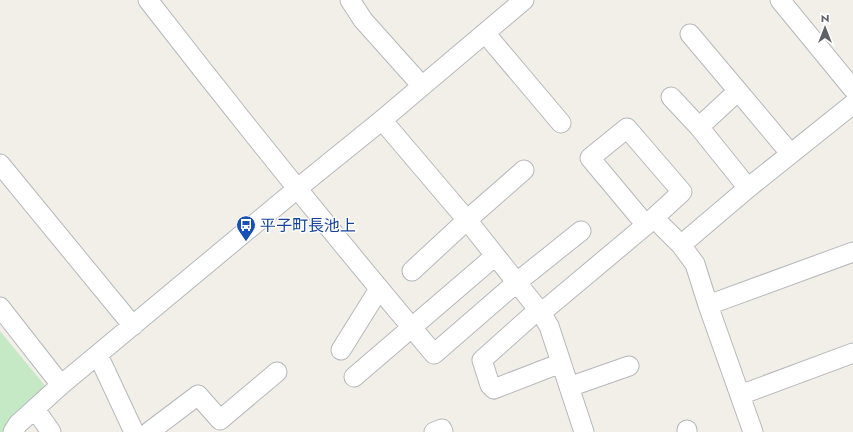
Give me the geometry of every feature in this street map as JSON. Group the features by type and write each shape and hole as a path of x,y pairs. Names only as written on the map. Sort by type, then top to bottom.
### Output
{"street":[{"path":"148,0 244,124 434,354 516,282 581,231"},
{"path":"350,0 363,20 422,86"},
{"path":"13,432 18,424 61,385 382,120 524,0"},
{"path":"780,0 853,89"},
{"path":"485,33 561,124"},
{"path":"690,34 790,153"},
{"path":"699,126 738,91"},
{"path":"671,97 699,126 748,188"},
{"path":"681,245 790,153 853,104"},
{"path":"382,120 467,220 549,326 584,432"},
{"path":"561,363 494,389 490,385 482,360 650,221 682,192 626,128 590,158 650,221 681,245 694,264 753,432"},
{"path":"0,164 134,326"},
{"path":"412,271 524,170"},
{"path":"708,305 853,252"},
{"path":"354,377 495,256"},
{"path":"341,350 379,289"},
{"path":"0,307 61,385"},
{"path":"740,395 853,353"},
{"path":"98,355 134,432"},
{"path":"569,387 629,366"},
{"path":"149,432 198,395 220,420 277,372"},
{"path":"34,409 51,432"},
{"path":"434,432 442,429 443,432"}],"green space":[{"path":"0,331 46,387 4,432 0,432"}],"place":[{"name":"平子町長池上","path":"246,242"}]}
